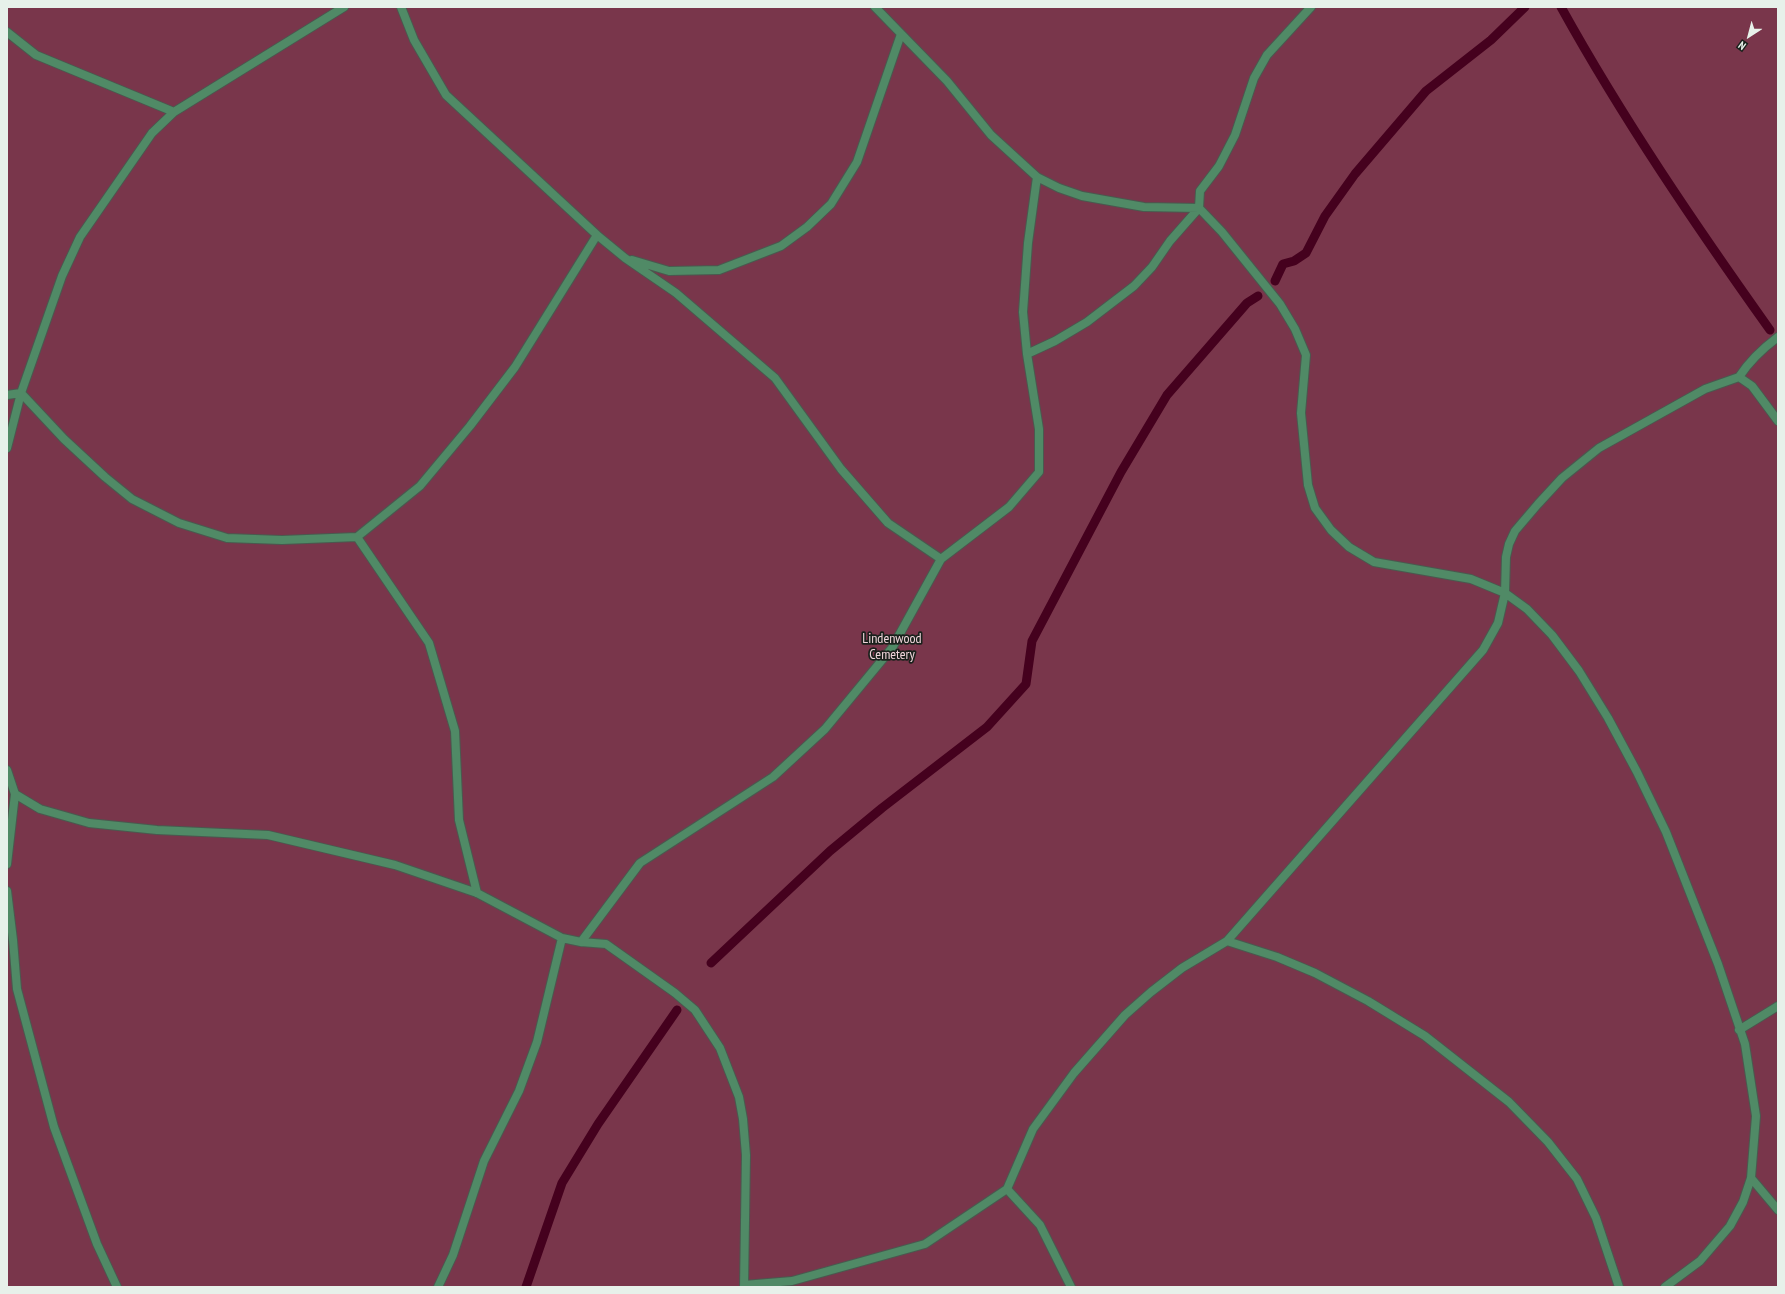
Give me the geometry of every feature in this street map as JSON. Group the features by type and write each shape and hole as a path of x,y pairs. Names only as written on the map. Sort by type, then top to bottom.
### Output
{"lane":[{"path":"7,448 21,393 62,276 80,236 152,133 174,112 344,7"},
{"path":"400,7 414,40 446,95 597,235 625,258 676,294 775,378 841,469 888,523 941,559"},
{"path":"875,7 947,81 991,135 1037,177 1058,188 1082,196 1144,207 1199,208 1222,232 1280,304 1295,329 1306,355 1301,413 1308,485 1315,508 1331,530 1349,547 1374,562 1471,579 1505,593 1528,609 1552,635 1579,671 1608,718 1637,772 1666,832 1693,897 1718,964 1739,1030 1745,1044 1756,1116 1751,1178 1743,1202 1730,1226 1700,1261 1665,1287"},
{"path":"1027,354 1056,341 1087,322 1134,286 1152,268 1170,240 1199,208 1200,191 1218,166 1234,135 1254,78 1267,55 1311,7"},
{"path":"7,32 36,55 174,112"},
{"path":"625,258 669,271 719,270 781,246 807,227 831,204 857,162 901,34"},
{"path":"581,942 640,863 773,777 825,729 892,648 941,559 1009,507 1039,472 1039,429 1027,354 1023,312 1028,243 1037,177"},
{"path":"21,393 64,439 132,499 179,523 227,538 282,540 357,537 420,486 470,426 515,367 597,235"},
{"path":"14,794 40,809 89,823 157,830 268,835 395,865 477,893 562,938 581,942 606,944 675,993 695,1010 720,1048 739,1097 743,1119 746,1155 744,1286 792,1281 925,1244 1007,1189 1033,1129 1079,1067 1125,1015 1151,992 1182,968 1227,941 1483,650 1498,622 1505,593 1506,557 1509,544 1515,532 1538,504 1562,478 1599,448 1705,389 1739,377 1749,362 1760,350 1778,337"},
{"path":"1739,377 1752,386 1778,421"},
{"path":"7,395 21,393"},
{"path":"357,537 429,643 455,731 459,820 477,893"},
{"path":"7,770 14,794 7,864"},
{"path":"7,891 10,942 17,989 54,1127 97,1244 117,1287"},
{"path":"438,1287 453,1255 484,1161 519,1091 537,1042 562,938"},
{"path":"1227,941 1277,957 1315,973 1368,1001 1425,1036 1509,1102 1548,1142 1577,1179 1596,1218 1619,1287"},
{"path":"1739,1030 1778,1006"},
{"path":"1751,1178 1778,1210"},
{"path":"1007,1189 1040,1225 1071,1287"}],"green space":[{"name":"Lindenwood Cemetery","path":"7,7 1778,7 1778,1287 7,1287"}],"waterway":[{"path":"1275,281 1283,264 1294,261 1306,253 1325,216 1355,174 1426,91 1491,40 1525,7"},
{"path":"1561,7 1609,90 1661,172 1770,330"},
{"path":"711,963 830,851 882,808 987,727 1026,684 1032,641 1121,472 1167,395 1247,303 1258,296"},
{"path":"526,1287 562,1183 598,1124 677,1010"}]}
